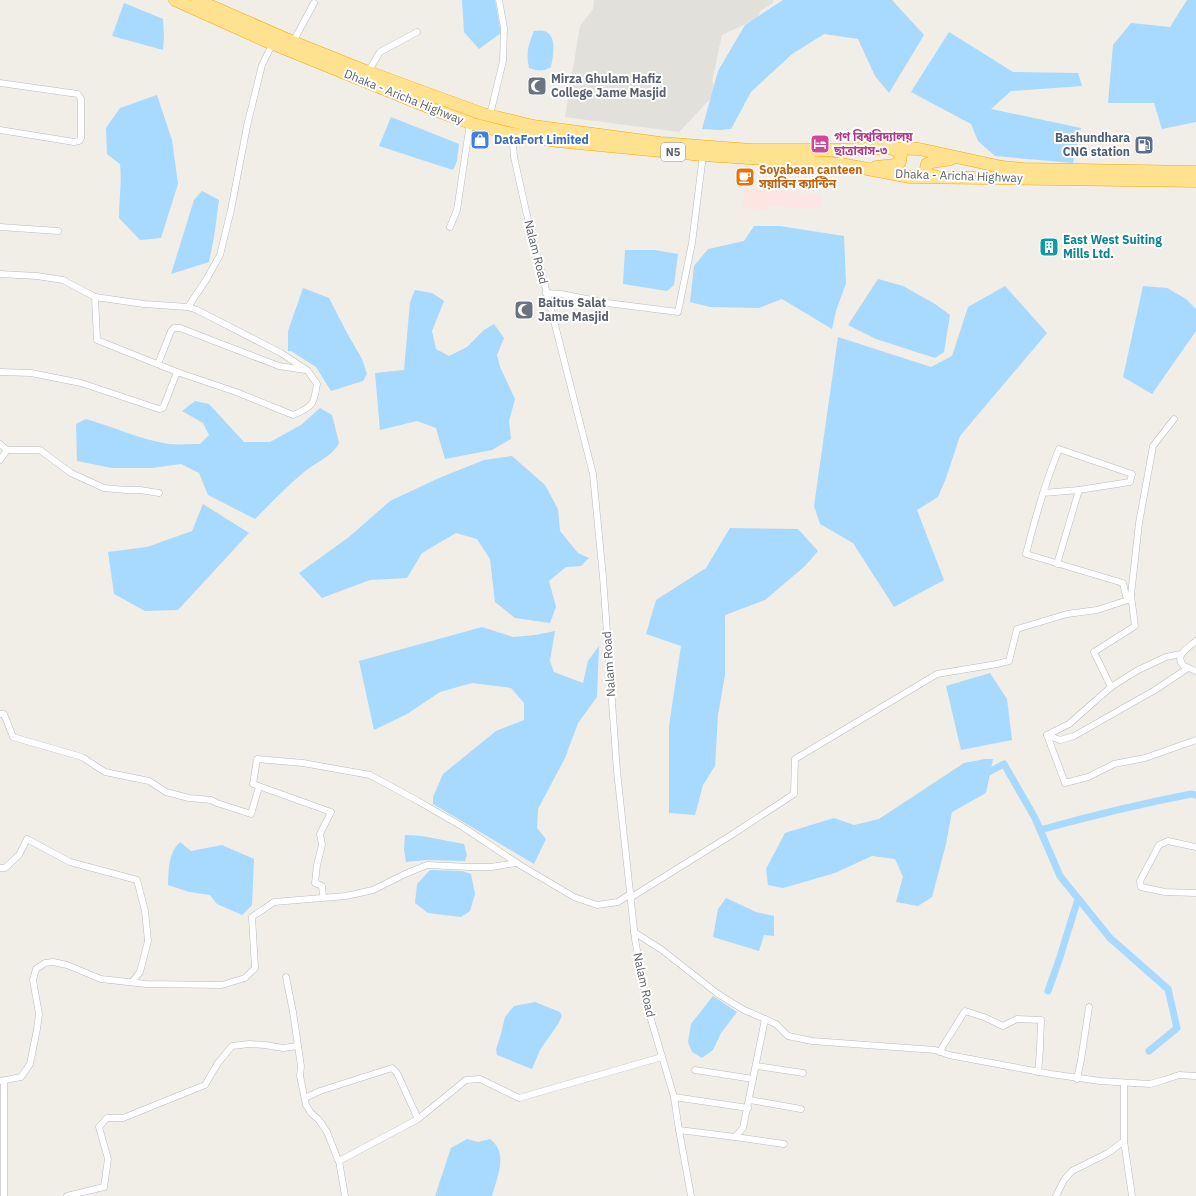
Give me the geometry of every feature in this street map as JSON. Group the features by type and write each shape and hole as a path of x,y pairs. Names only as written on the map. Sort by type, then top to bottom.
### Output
{"highway":[{"name":"Dhaka - Aricha Highway","path":"175,0 273,43 470,123 512,134 581,143 704,155 860,167 896,175 1196,181"},
{"name":"N5","path":"197,0 293,42 368,72 490,115 533,126 660,143 751,150 919,149 1002,167 1023,169 1196,172"},
{"path":"860,167 895,165 900,162 901,154 898,150 892,148"},
{"path":"938,177 926,173 927,164 964,158"}],"street":[{"path":"490,115 503,61 504,28 499,0"},
{"path":"293,42 314,3"},
{"path":"368,72 380,52 417,32"},
{"path":"188,307 220,255 231,210 247,126 262,65 273,43"},
{"path":"0,84 78,94 82,99 81,138 79,141 74,142 0,130"},
{"path":"450,227 457,210 470,123"},
{"name":"Nalam Road","path":"512,134 515,166 546,293 590,461 594,484 603,577 617,772 634,932 647,1006 674,1097 691,1196"},
{"path":"546,293 678,312 692,242 704,155"},
{"path":"0,227 58,230"},
{"path":"0,274 37,276 63,280 95,297 144,304 188,307 197,310 281,353 308,371 317,384 315,400 306,410 293,414 236,392 177,372 97,340 95,297"},
{"path":"158,364 171,331 174,328 180,328 279,366 308,371"},
{"path":"0,372 31,373 81,382 159,409 165,406 177,372"},
{"path":"1111,687 1094,652 1135,626 1131,597 1139,523 1153,446 1174,419"},
{"path":"0,444 7,450 40,450 71,473 104,488 159,492"},
{"path":"1043,493 1079,490 1130,482 1132,474 1059,449 1043,493 1037,511 1026,554 1123,583 1126,596 1131,597"},
{"path":"0,460 7,450"},
{"path":"1057,564 1079,490"},
{"path":"323,897 322,886 316,883 317,865 322,845 320,834 331,812 252,784 256,759 303,763 370,775 463,827 516,863 574,897 597,904 618,902 733,834 794,794 795,759 937,674 1009,661 1017,629 1067,614 1097,610 1131,597"},
{"path":"1047,735 1069,724 1111,687 1138,670 1166,657 1181,654 1196,641"},
{"path":"1181,654 1182,664 1194,671"},
{"path":"1047,735 1060,740 1074,736 1155,690 1194,671"},
{"path":"0,714 4,714 13,737 82,757 105,772 149,781 166,792 189,798 211,800 251,814 259,786"},
{"path":"1047,735 1065,783 1088,777 1114,764 1145,758 1196,740"},
{"path":"0,868 5,868 18,855 27,839 70,862 137,880 145,911 148,941 140,972 132,982"},
{"path":"1196,847 1168,841 1159,845 1140,880 1141,887 1165,892 1196,893"},
{"path":"4,1196 2,1081 21,1077 30,1064 39,1014 33,980 36,969 46,963 53,962 67,965 101,979 146,984 222,985 246,978 255,968 252,917 274,902 346,896 373,890 427,865 491,867 516,863"},
{"path":"634,932 662,950 718,994 744,1010 776,1024 788,1036 812,1041 935,1050 1038,1072 1124,1083 1150,1084 1179,1075 1196,1076"},
{"path":"286,976 294,1012 301,1066 300,1076 306,1105 311,1114 319,1120 327,1132 339,1161 345,1196"},
{"path":"1077,1078 1088,1007"},
{"path":"940,1052 965,1011 984,1017 1003,1026 1017,1019 1041,1020 1038,1072"},
{"path":"735,1136 743,1128 750,1100 765,1019"},
{"path":"67,1196 104,1187 108,1159 99,1127 107,1118 123,1118 205,1085 218,1063 232,1046 249,1044 283,1048 298,1046"},
{"path":"339,1161 418,1119 466,1080 480,1079 519,1098 662,1057"},
{"path":"756,1066 803,1073"},
{"path":"305,1098 320,1091 392,1068 397,1073 418,1119"},
{"path":"695,1070 753,1079"},
{"path":"1124,1083 1124,1141 1132,1196"},
{"path":"674,1097 748,1108"},
{"path":"750,1100 801,1109"},
{"path":"679,1130 735,1136 784,1144"},
{"path":"1056,1196 1064,1180 1072,1171 1108,1153 1124,1141"}],"shaded area":[{"path":"594,0 773,0 773,3 760,11 758,18 722,35 712,81 717,92 679,132 565,117 580,26 593,9"},
{"path":"744,188 822,195 820,209 769,206 768,210 743,208"}],"water":[{"path":"462,0 495,0 501,33 479,49 464,32"},
{"path":"783,0 892,0 924,35 889,93 875,76 858,39 824,34 792,54 751,92 731,129 702,129 718,71 745,25"},
{"path":"1187,0 1196,0 1196,122 1162,129 1154,103 1108,103 1113,45 1131,23 1170,27"},
{"path":"124,3 163,19 163,50 112,36"},
{"path":"534,31 543,31 548,33 553,42 554,47 551,67 545,70 529,68 528,49"},
{"path":"949,32 1013,72 1078,73 1082,86 1011,91 991,109 1081,128 1073,163 995,156 978,141 971,124 911,92"},
{"path":"157,95 172,140 178,184 161,238 140,240 119,218 121,177 120,164 107,154 106,128 120,108"},
{"path":"391,117 459,144 457,161 453,170 379,146"},
{"path":"202,191 219,200 209,262 171,274 194,200"},
{"path":"754,226 780,226 844,236 846,283 836,311 832,329 782,299 759,308 710,307 690,302 694,266 708,249 744,241"},
{"path":"625,250 655,250 678,254 674,285 667,291 623,284"},
{"path":"878,279 903,286 935,304 950,315 944,352 935,358 876,339 848,325"},
{"path":"1005,286 1047,333 960,436 938,497 917,510 944,580 894,607 853,543 820,524 814,506 838,337 931,367 952,356 968,307"},
{"path":"1143,286 1167,288 1186,299 1196,309 1196,331 1152,394 1123,377"},
{"path":"303,288 329,298 362,359 367,374 363,381 331,391 316,367 291,351 288,351 288,331"},
{"path":"415,290 432,293 444,301 432,331 436,349 449,356 467,347 484,330 494,324 504,338 497,355 500,367 515,399 509,421 511,439 492,450 445,459 436,428 417,421 380,430 375,373 404,370 410,302"},
{"path":"195,401 209,404 244,442 270,442 301,425 320,408 332,415 339,443 332,452 307,469 255,519 208,495 199,473 181,464 152,468 112,468 77,461 76,424 86,419 159,442 173,444 200,444 209,435 203,423 182,411"},
{"path":"512,456 545,485 558,509 560,531 578,553 589,558 581,566 566,567 549,581 556,607 550,623 515,618 495,602 490,559 477,539 456,533 422,553 407,578 370,580 322,598 299,573 349,537 390,501 439,478 484,460"},
{"path":"203,504 249,533 178,610 145,611 114,594 108,552 147,547 192,531"},
{"path":"730,528 798,529 818,551 805,566 765,600 725,615 725,675 718,715 715,766 703,785 695,815 669,813 669,726 681,646 646,634 656,600 706,568"},
{"path":"482,627 513,637 555,631 550,661 554,672 583,683 588,661 599,646 597,697 578,723 565,758 538,809 537,828 546,839 534,864 433,804 433,797 443,774 496,731 524,720 524,703 511,688 472,683 440,692 407,714 374,730 359,661"},
{"path":"990,673 1007,699 1012,740 961,750 946,686"},
{"path":"993,759 986,793 952,812 946,844 932,897 918,906 896,902 903,877 895,859 872,856 835,873 783,888 768,885 766,869 785,833 834,818 854,825 879,819 964,763"},
{"path":"405,835 422,836 464,844 467,855 465,861 426,860 406,862 404,849"},
{"path":"180,842 191,851 222,845 254,859 252,905 242,915 217,904 210,895 189,892 168,885 171,856 176,846"},
{"path":"430,870 462,871 471,874 475,894 470,911 461,917 428,913 415,903 417,884"},
{"path":"726,898 756,912 774,916 774,936 764,935 759,951 713,937 718,909"},
{"path":"713,996 737,1012 721,1033 713,1050 702,1058 692,1052 688,1042 691,1024"},
{"path":"535,1002 560,1012 562,1016 540,1050 532,1069 497,1055 496,1049 505,1017 514,1006"},
{"path":"467,1139 478,1142 490,1139 499,1151 499,1173 492,1196 435,1196 451,1148"}],"waterway":[{"path":"983,775 1004,764 1035,818 1060,876 1110,938 1168,989 1177,1028 1149,1051"},
{"path":"1040,830 1134,806 1191,794 1196,795"},
{"path":"1048,991 1078,899"}],"place":[{"name":"Mirza Ghulam Hafiz College Jame Masjid","path":"537,86"},
{"name":"DataFort Limited","path":"480,140"},
{"name":"গণ বিশ্ববিদ্যালয় ছাত্রাবাস-৩","path":"820,144"},
{"name":"Bashundhara CNG station","path":"1144,145"},
{"name":"Soyabean canteen সয়াবিন ক্যান্টিন","path":"745,177"},
{"name":"East West Suiting Mills Ltd.","path":"1049,247"},
{"name":"Baitus Salat Jame Masjid","path":"524,310"}]}
